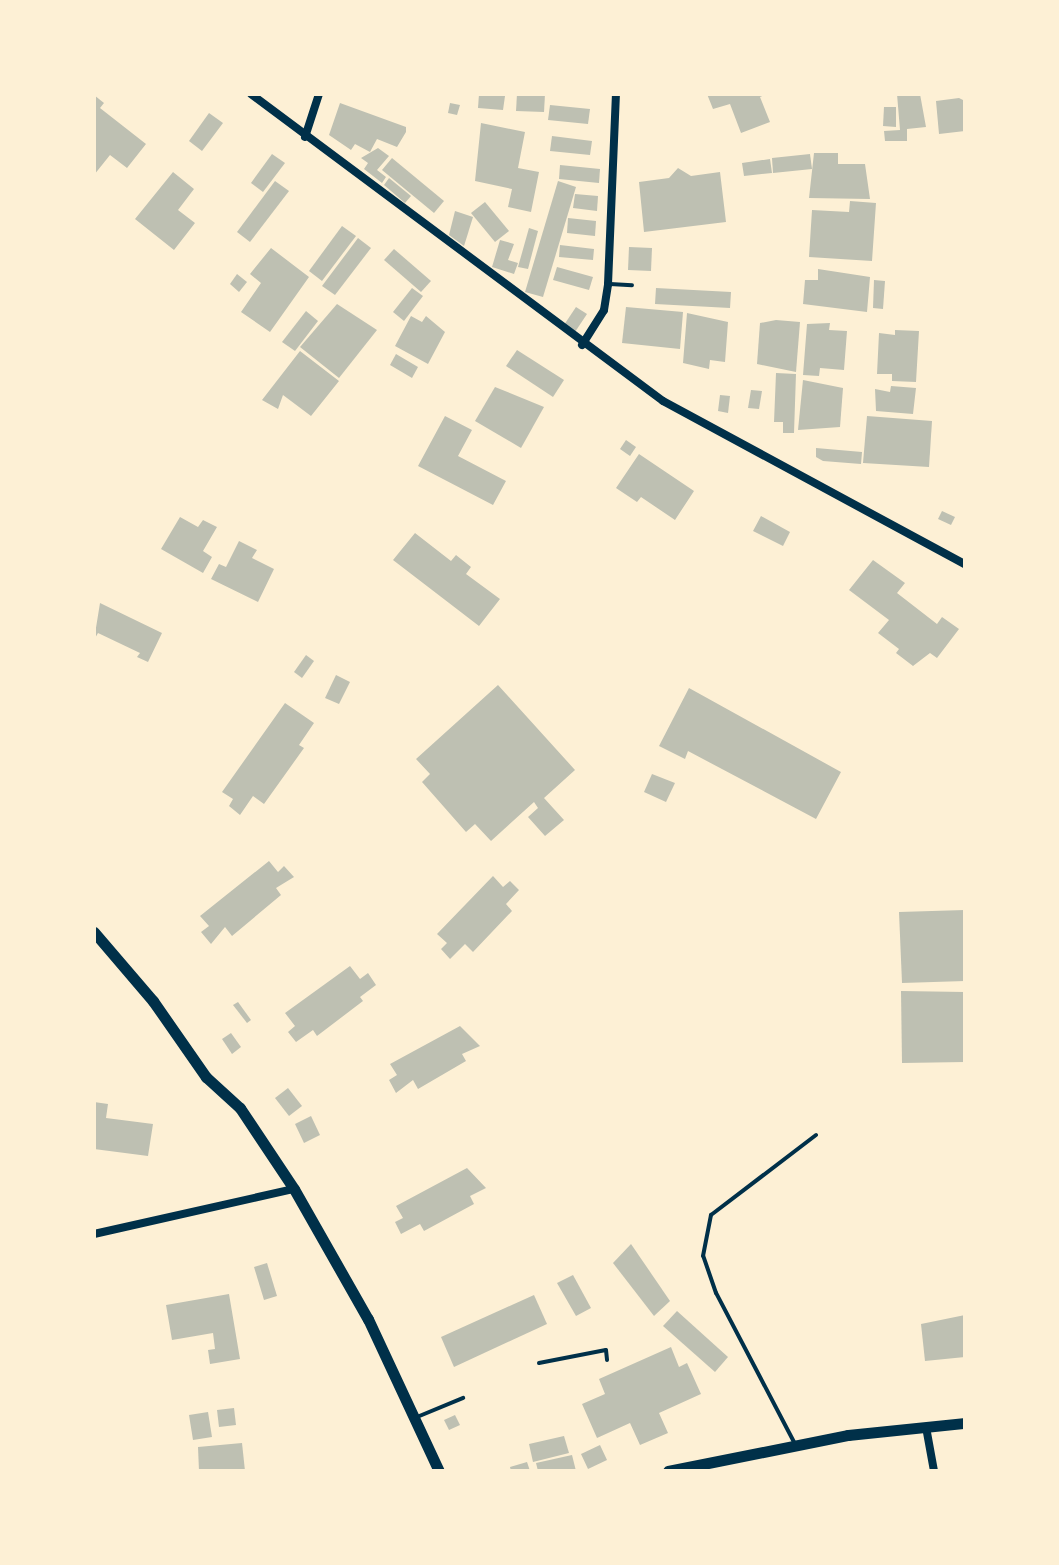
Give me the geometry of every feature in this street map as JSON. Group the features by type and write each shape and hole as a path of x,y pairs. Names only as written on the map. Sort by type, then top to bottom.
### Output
{"street":[{"path":"251,94 582,345 663,401 965,564"},
{"path":"305,137 319,94"},
{"path":"582,345 604,310 608,284 616,94"},
{"path":"94,932 153,1001 206,1077 240,1108 294,1189 417,1417 439,1471"},
{"path":"94,1234 294,1189"},
{"path":"668,1471 795,1444 965,1423"},
{"path":"926,1427 934,1471"}],"lane":[{"path":"608,284 632,285"},
{"path":"795,1444 716,1293 703,1256 711,1215 816,1135"},
{"path":"417,1417 463,1398"}],"path":[{"path":"539,1363 606,1350 607,1360"}],"building":[{"path":"479,94 505,96 503,110 478,108"},
{"path":"517,94 545,94 544,112 516,111"},
{"path":"707,94 767,94 760,97 770,122 741,133 730,104 713,109"},
{"path":"897,94 920,94 926,127 907,129 907,141 885,141 884,131 900,130"},
{"path":"94,95 104,103 100,108 146,144 127,168 110,155 94,175"},
{"path":"959,98 965,101 965,131 939,134 936,101"},
{"path":"340,103 406,127 406,132 397,147 377,139 370,152 355,144 351,150 329,135"},
{"path":"450,103 460,105 457,115 448,113"},
{"path":"550,105 590,109 588,124 548,120"},
{"path":"884,107 896,107 896,127 883,126"},
{"path":"209,113 223,123 202,151 189,141"},
{"path":"481,123 525,132 518,168 539,172 531,212 508,207 512,189 475,181"},
{"path":"552,136 592,141 590,155 550,151"},
{"path":"378,148 389,156 377,170 386,177 382,183 364,169 368,163 361,158"},
{"path":"814,153 838,153 838,164 865,164 870,199 809,198"},
{"path":"272,154 285,163 263,192 251,183"},
{"path":"810,154 812,169 773,173 772,158"},
{"path":"392,158 444,201 434,213 382,170"},
{"path":"770,159 772,173 744,176 742,163"},
{"path":"560,165 600,169 599,183 559,179"},
{"path":"678,168 691,176 720,172 726,222 644,232 639,182 669,178"},
{"path":"173,172 194,189 178,210 195,223 174,250 135,219"},
{"path":"389,178 411,196 405,203 384,185"},
{"path":"275,181 289,191 250,242 237,232"},
{"path":"558,181 576,187 543,297 525,292"},
{"path":"575,194 598,196 597,211 573,208"},
{"path":"850,201 876,203 872,261 809,257 812,210 849,212"},
{"path":"485,202 509,231 495,242 471,213"},
{"path":"455,211 473,217 464,246 449,235"},
{"path":"568,218 596,221 595,236 567,233"},
{"path":"342,226 356,236 322,281 309,271"},
{"path":"529,228 538,231 528,269 518,267"},
{"path":"358,238 371,248 335,295 322,286"},
{"path":"500,240 514,244 508,260 518,263 514,274 492,267"},
{"path":"560,245 594,249 593,260 559,257"},
{"path":"629,247 652,248 651,271 628,270"},
{"path":"271,248 309,277 270,332 241,312 261,283 250,274"},
{"path":"394,249 431,281 421,292 384,260"},
{"path":"557,267 593,277 589,290 553,280"},
{"path":"818,269 870,277 867,312 803,304 805,280 818,280"},
{"path":"237,274 247,282 239,292 230,284"},
{"path":"874,280 885,281 883,309 873,308"},
{"path":"412,288 423,296 404,321 393,312"},
{"path":"656,288 731,292 730,308 655,304"},
{"path":"337,304 377,330 339,378 300,347"},
{"path":"576,307 587,314 575,332 564,325"},
{"path":"626,307 683,312 680,349 622,343"},
{"path":"306,311 318,321 295,351 282,342"},
{"path":"687,313 728,322 725,362 710,360 709,369 683,363"},
{"path":"411,316 422,322 426,316 445,332 428,364 395,346"},
{"path":"776,320 800,322 796,372 757,364 760,323"},
{"path":"830,323 829,330 847,331 844,370 820,368 819,376 803,375 807,324"},
{"path":"895,330 919,331 916,382 892,381 892,374 877,374 879,333 895,335"},
{"path":"517,350 564,380 553,397 506,366"},
{"path":"300,351 339,381 311,416 283,395 278,409 262,400"},
{"path":"396,354 418,367 412,378 390,365"},
{"path":"776,373 796,374 794,433 783,433 783,422 774,422"},
{"path":"803,380 843,388 840,427 798,430"},
{"path":"891,386 916,388 913,414 876,411 875,389 890,392"},
{"path":"495,387 544,407 521,448 475,421"},
{"path":"751,390 762,391 759,409 748,408"},
{"path":"720,395 730,396 728,413 718,411"},
{"path":"445,416 472,430 458,456 506,481 493,505 418,466"},
{"path":"867,416 932,421 929,467 863,463"},
{"path":"626,440 636,447 630,456 620,449"},
{"path":"816,448 862,452 861,464 823,461 816,457"},
{"path":"639,454 694,491 675,520 641,497 637,502 616,488"},
{"path":"942,511 955,517 951,525 938,519"},
{"path":"761,516 790,532 783,546 753,531"},
{"path":"180,517 198,527 203,520 217,527 203,551 212,557 203,573 161,549"},
{"path":"415,533 451,561 456,555 471,567 466,574 500,599 479,626 393,560"},
{"path":"239,541 257,550 252,558 274,569 258,602 211,579 219,564 226,567"},
{"path":"873,560 905,583 897,593 937,624 942,617 959,629 937,658 930,653 913,666 896,653 899,649 878,633 889,620 849,590"},
{"path":"100,603 162,633 148,662 137,657 140,653 98,633 94,640"},
{"path":"306,655 314,661 302,678 294,672"},
{"path":"336,675 350,682 339,704 325,698"},
{"path":"498,685 575,770 544,798 564,820 545,836 528,817 538,808 534,802 491,841 475,824 466,832 422,782 430,774 416,759"},
{"path":"689,688 841,772 816,819 688,751 685,759 659,746"},
{"path":"285,703 314,723 299,745 304,748 264,804 253,796 240,815 229,806 233,799 222,792"},
{"path":"652,774 675,783 666,802 644,792"},
{"path":"269,861 278,872 284,866 294,877 276,888 281,895 232,936 225,927 211,944 201,932 209,926 200,916"},
{"path":"493,876 503,887 510,881 519,890 506,904 512,911 473,952 465,944 450,959 441,949 447,943 437,934"},
{"path":"965,910 965,981 902,983 899,912"},
{"path":"350,966 360,979 368,973 376,985 360,997 363,1001 317,1036 313,1030 296,1042 288,1032 295,1026 285,1013"},
{"path":"901,991 965,992 965,1062 902,1063"},
{"path":"238,1002 251,1020 247,1023 233,1005"},
{"path":"460,1026 480,1046 462,1054 466,1061 418,1089 413,1080 396,1093 389,1080 397,1075 390,1064"},
{"path":"231,1033 241,1047 232,1054 222,1039"},
{"path":"288,1088 302,1106 289,1116 275,1098"},
{"path":"94,1102 108,1104 106,1118 153,1124 148,1156 94,1149"},
{"path":"311,1116 320,1135 304,1143 295,1124"},
{"path":"467,1168 486,1188 470,1196 474,1204 424,1231 420,1224 401,1234 395,1222 403,1218 396,1206"},
{"path":"631,1244 670,1301 654,1316 613,1263"},
{"path":"267,1263 277,1296 264,1300 254,1267"},
{"path":"573,1275 591,1308 576,1316 557,1283"},
{"path":"229,1294 240,1359 210,1364 208,1350 215,1349 213,1333 172,1340 166,1305"},
{"path":"534,1295 547,1324 454,1367 441,1337"},
{"path":"677,1311 728,1357 715,1372 663,1326"},
{"path":"965,1315 965,1357 925,1361 921,1324"},
{"path":"671,1347 679,1367 687,1363 701,1394 659,1413 668,1433 640,1445 630,1423 597,1438 582,1404 605,1394 599,1379"},
{"path":"234,1408 236,1425 219,1427 217,1410"},
{"path":"208,1412 212,1437 193,1440 189,1415"},
{"path":"455,1415 460,1425 449,1430 444,1420"},
{"path":"564,1436 569,1453 533,1462 529,1444"},
{"path":"242,1443 245,1471 199,1471 198,1447"},
{"path":"600,1445 607,1460 588,1469 581,1454"},
{"path":"572,1455 576,1471 538,1471 536,1463"},
{"path":"527,1462 530,1471 511,1471 510,1467"}]}
